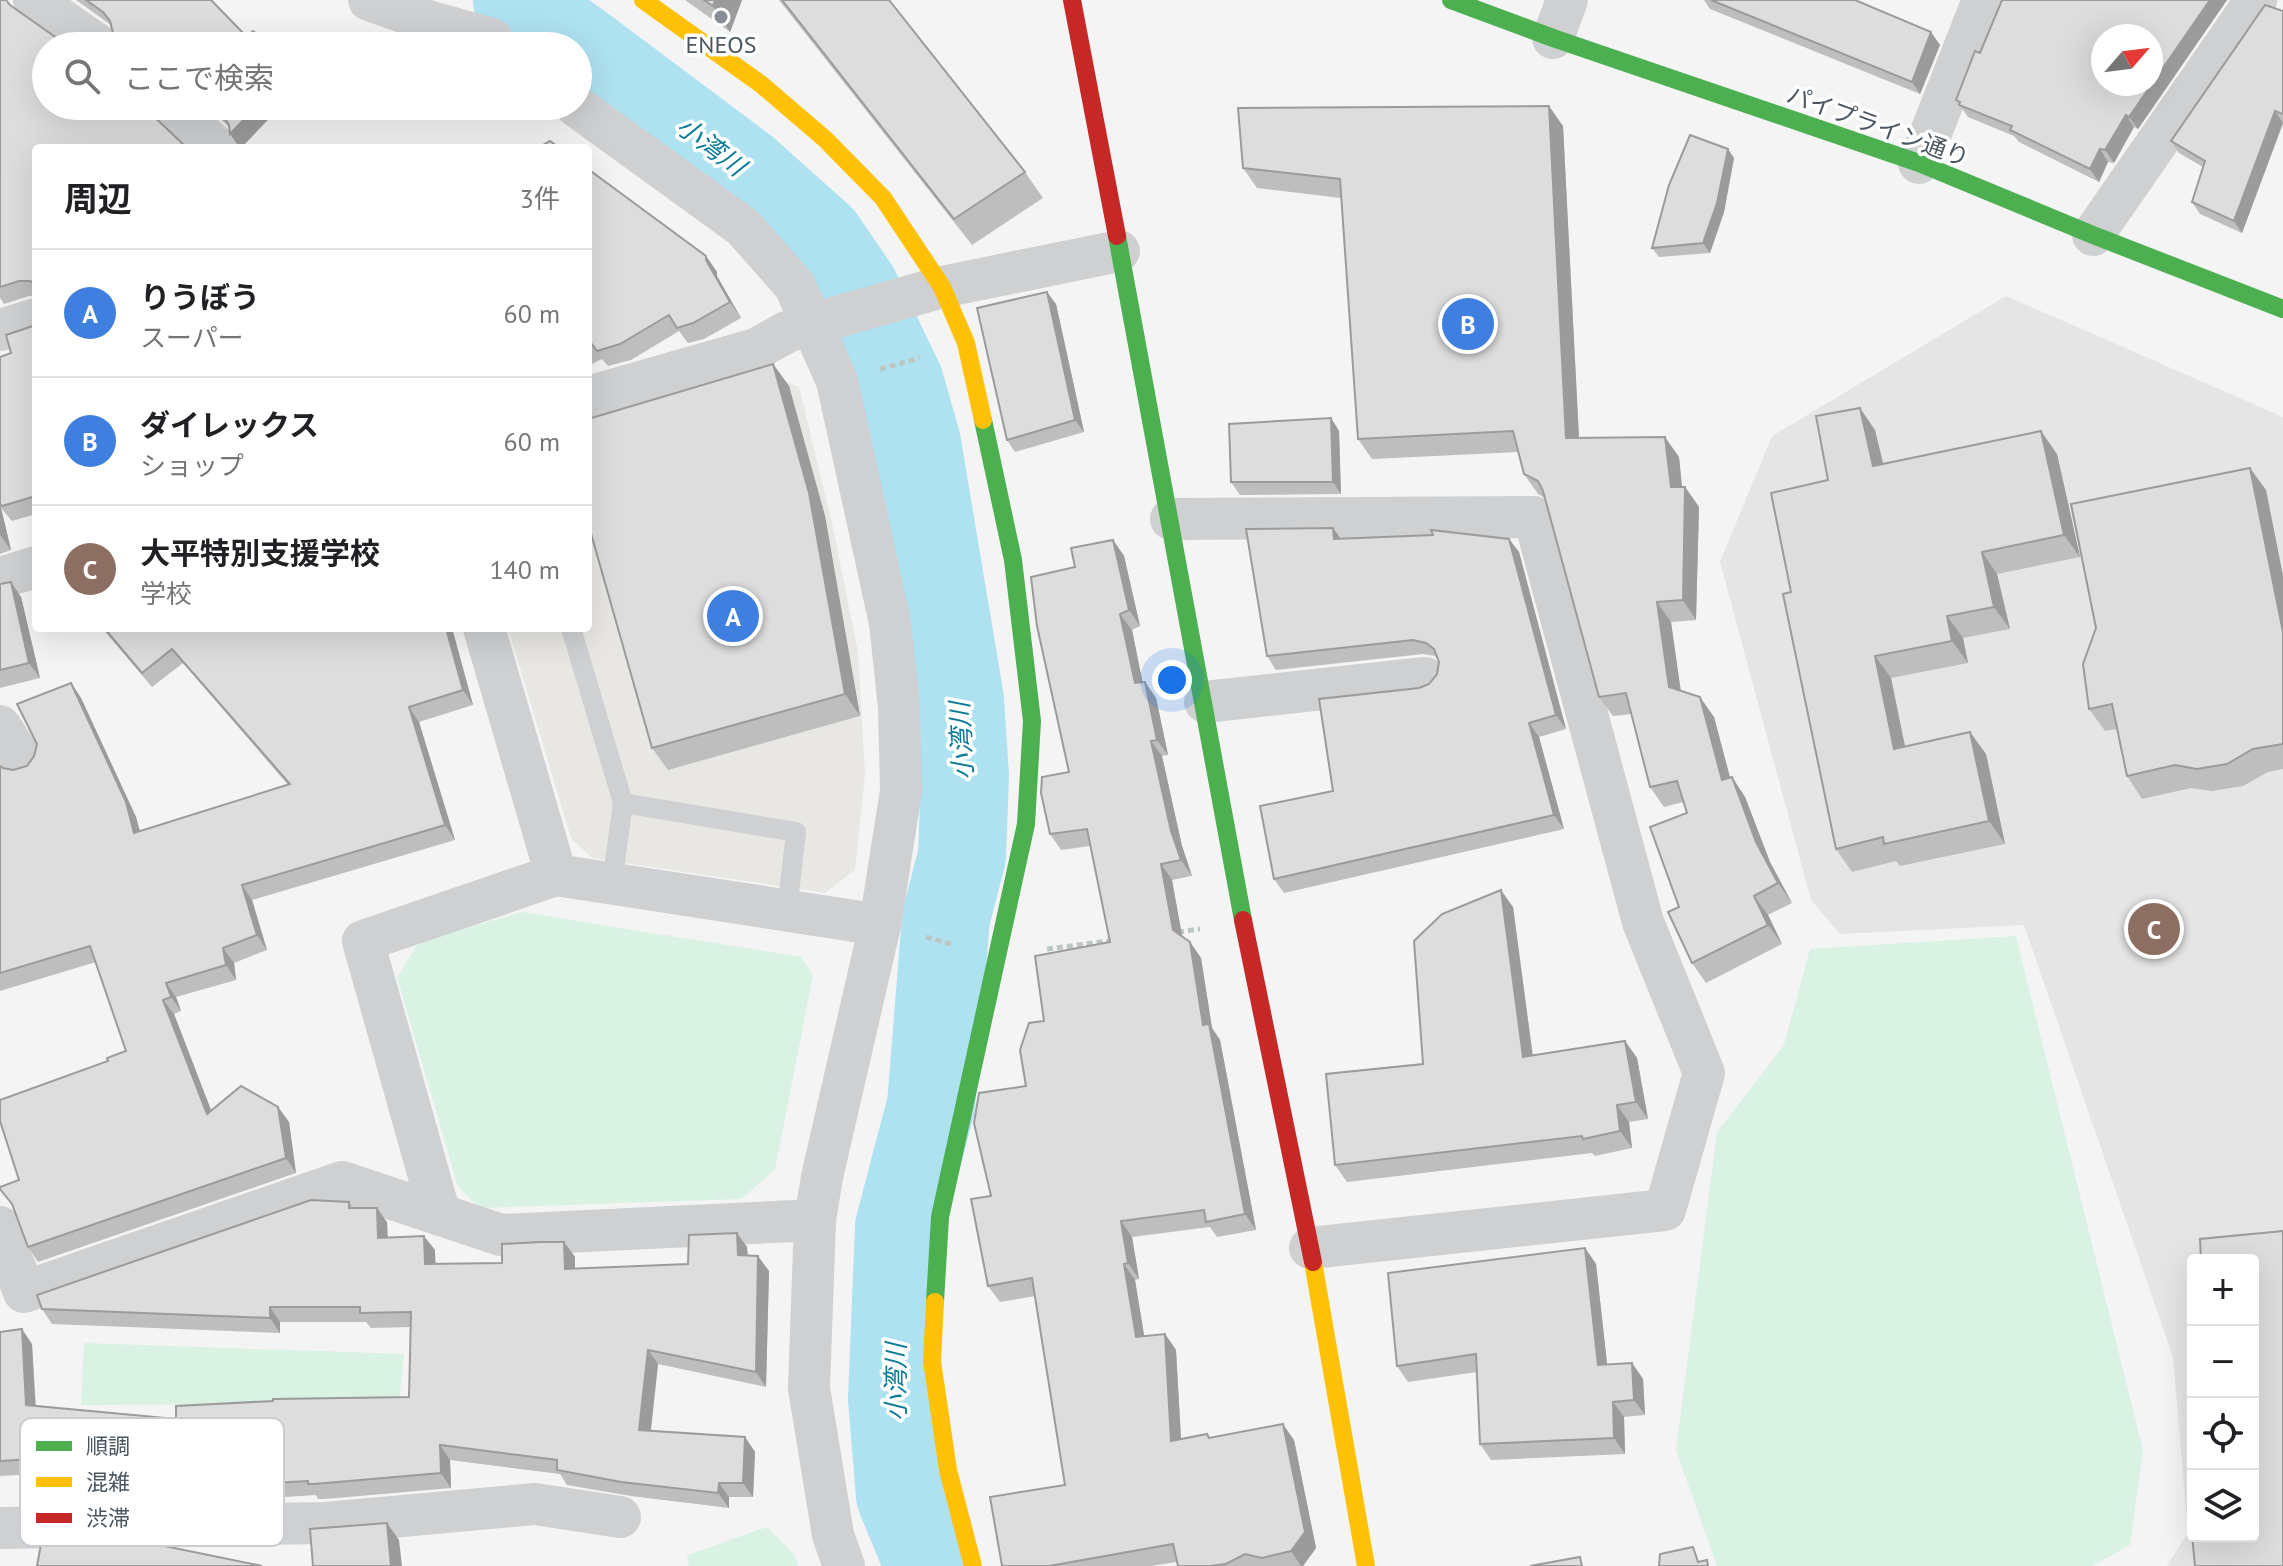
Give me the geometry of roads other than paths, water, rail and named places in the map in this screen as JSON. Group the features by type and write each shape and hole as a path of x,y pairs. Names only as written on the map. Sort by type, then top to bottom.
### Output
{"street":[{"path":"34,0 79,32"},
{"path":"369,0 462,32"},
{"path":"449,0 484,32"},
{"path":"643,0 762,85 825,139 883,198 942,287 966,343 1013,560 1031,708 1031,774 1026,824 940,1217 932,1361 948,1470 973,1566"},
{"path":"1072,0 1244,924 1310,1248 1366,1566"},
{"path":"1919,163 1983,0"},
{"path":"2093,235 2256,0"},
{"name":"パイプライン通り","path":"1473,4 1560,19 2283,309"},
{"path":"592,118 743,227 795,286 837,381 892,637 899,707 901,791 897,930 822,1177 815,1220 809,1388 833,1535 844,1566"},
{"path":"186,120 213,144"},
{"path":"592,396 756,349 787,332 942,287 1119,251"},
{"path":"0,330 32,320"},
{"path":"1171,519 1534,517 1643,922 1704,1073 1665,1210 1310,1248"},
{"path":"0,578 32,568"},
{"path":"485,632 556,875"},
{"path":"1205,702 1425,678"},
{"path":"0,726 23,761"},
{"path":"440,1215 363,941 556,875 897,930"},
{"path":"0,1227 24,1292 342,1182 501,1235 815,1220"},
{"path":"284,1524 326,1523 535,1504 620,1517"},
{"path":"0,1528 20,1528"}],"lane":[{"path":"572,632 623,803 612,883"},
{"path":"623,803 796,832 787,910"}],"waterway":[{"name":"小湾川","path":"517,0 559,32"},
{"name":"小湾川","path":"592,56 745,171 820,238 855,289 900,383 917,443 960,700 965,776 962,856 946,918 931,1105 899,1227 892,1399 900,1496 929,1566"}],"place":[{"name":"ENEOS","path":"721,17"},
{"name":"ダイレックス","path":"1468,324"},
{"name":"りうぼう","path":"733,616"},
{"name":"大平特別支援学校","path":"2154,929"}]}
